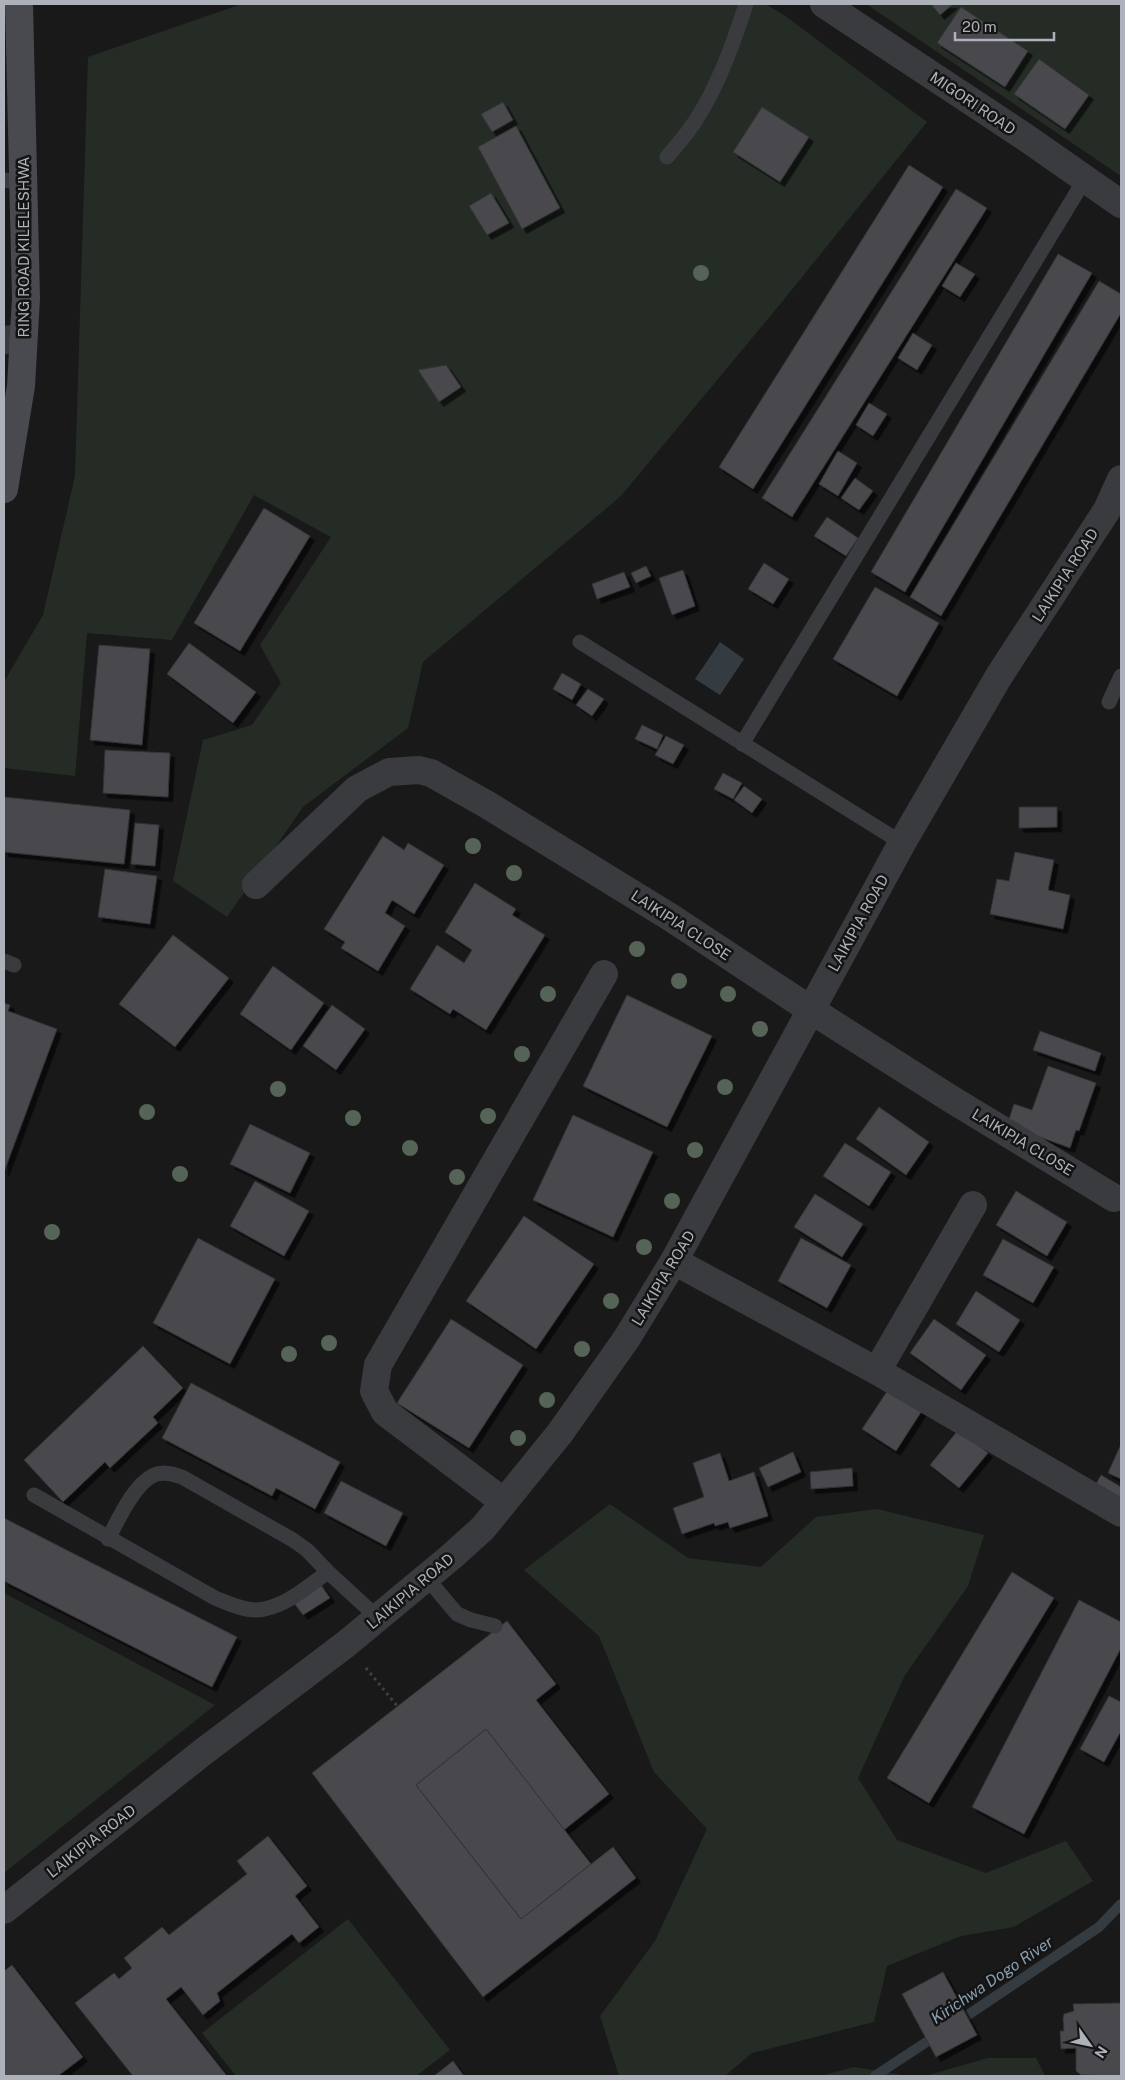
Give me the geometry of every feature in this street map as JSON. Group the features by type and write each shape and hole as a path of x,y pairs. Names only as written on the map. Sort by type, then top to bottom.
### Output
{"main road":[{"name":"RING ROAD KILELESHWA","path":"4,489 21,386 14,339 26,298 14,181 19,4"}],"street":[{"name":"MIGORI ROAD","path":"829,5 1121,204"},
{"name":"LAIKIPIA ROAD","path":"4,1910 203,1752 346,1644 426,1578 483,1528 566,1425 627,1338 674,1261 902,843 999,676 1114,514 1121,479"},
{"name":"LAIKIPIA CLOSE","path":"256,885 356,789 389,772 419,770 442,778 670,917 811,1010 1114,1198"},
{"path":"504,1502 385,1412 374,1391 378,1365 604,974"},
{"path":"876,1371 973,1205"},
{"path":"674,1261 876,1371 1121,1513"}],"lane":[{"path":"667,157 695,122 713,90 732,48 746,4"},
{"path":"742,744 1085,178"},
{"path":"580,642 902,843"},
{"path":"1109,702 1121,676"},
{"path":"108,1539 127,1505 142,1484 155,1474 168,1473 182,1476 307,1550 378,1618"},
{"path":"34,1495 108,1539 215,1598 241,1608 256,1610 271,1607 289,1599 328,1572"},
{"path":"426,1578 457,1614 495,1626"}],"path":[{"path":"346,1644 398,1707"}],"shaded area":[{"path":"242,4 765,4 784,15 927,122 786,297 621,496 423,662 408,728 303,807 227,917 173,881 203,740 252,725 281,683 260,645 331,537 254,495 172,640 87,633 75,776 4,768 4,682 43,615 75,476 88,57"},
{"path":"866,4 1121,4 1121,176"},
{"path":"720,642 744,659 720,695 695,679"},
{"path":"610,1504 688,1558 761,1567 816,1517 877,1509 984,1535 968,1586 905,1675 858,1778 897,1840 986,1873 1066,1841 1093,1881 1014,1927 961,1936 887,1966 874,2022 752,2053 725,2076 619,2076 600,2016 655,1941 707,1829 654,1772 599,1636 524,1570"},
{"path":"4,1593 215,1705 4,1873"},
{"path":"348,1919 450,2050 416,2076 236,2076 202,2033"},
{"path":"988,2058 1036,2058 1045,2076 925,2076"},
{"path":"854,2067 908,2076 820,2076"}],"building":[{"path":"931,4 953,4 940,15"},
{"path":"961,7 1028,51 1005,87 937,43"},
{"path":"1039,59 1089,95 1065,129 1014,94"},
{"path":"503,102 513,120 492,132 481,114"},
{"path":"762,107 809,137 780,182 733,152"},
{"path":"516,126 560,208 522,229 478,147"},
{"path":"909,165 943,187 753,489 719,467"},
{"path":"956,189 987,208 792,517 762,498"},
{"path":"491,193 509,223 487,235 469,206"},
{"path":"1058,254 1092,273 905,592 871,572"},
{"path":"956,263 975,274 960,297 942,286"},
{"path":"1099,281 1121,294 1121,313 941,616 910,597"},
{"path":"913,333 932,345 917,370 898,358"},
{"path":"446,365 461,387 439,402 418,370"},
{"path":"869,403 887,414 873,436 856,425"},
{"path":"838,451 857,463 838,496 819,484"},
{"path":"855,478 873,491 859,510 841,498"},
{"path":"264,508 310,536 240,651 194,623"},
{"path":"827,517 858,538 846,556 814,536"},
{"path":"764,563 789,579 773,604 748,589"},
{"path":"646,566 651,576 636,583 631,573"},
{"path":"683,570 695,606 672,615 659,578"},
{"path":"624,572 630,587 597,599 592,584"},
{"path":"875,587 939,623 897,696 833,659"},
{"path":"189,643 256,692 233,723 167,674"},
{"path":"99,645 150,649 142,745 90,740"},
{"path":"562,673 581,684 572,700 553,689"},
{"path":"588,689 604,699 592,716 576,705"},
{"path":"642,725 663,735 657,749 635,739"},
{"path":"666,736 684,745 673,764 655,755"},
{"path":"105,750 170,753 168,797 103,793"},
{"path":"723,773 742,783 733,799 714,789"},
{"path":"744,786 762,799 752,813 734,800"},
{"path":"4,797 130,810 124,864 4,852"},
{"path":"1019,807 1057,807 1057,827 1019,828"},
{"path":"135,823 159,825 155,866 131,864"},
{"path":"383,836 404,850 408,843 444,865 414,914 392,900 385,913 405,926 378,971 341,948 345,942 324,929"},
{"path":"1015,852 1054,860 1048,890 1070,895 1063,929 990,914 997,879 1009,881"},
{"path":"105,869 157,876 150,924 98,917"},
{"path":"475,883 516,909 512,915 545,935 486,1030 453,1009 450,1014 410,989 437,945 464,963 472,950 445,932"},
{"path":"173,935 229,978 175,1047 119,1004"},
{"path":"273,966 324,1003 291,1050 240,1014"},
{"path":"627,995 712,1036 667,1127 583,1086"},
{"path":"4,1003 10,1005 8,1011 57,1029 4,1172"},
{"path":"332,1005 365,1029 336,1070 303,1046"},
{"path":"1040,1031 1101,1053 1095,1071 1033,1050"},
{"path":"1048,1066 1096,1083 1079,1131 1076,1130 1070,1148 1007,1125 1014,1104 1032,1110"},
{"path":"879,1107 929,1142 906,1175 856,1139"},
{"path":"573,1115 653,1152 613,1237 533,1200"},
{"path":"250,1124 310,1153 290,1193 230,1164"},
{"path":"845,1143 891,1172 869,1206 823,1176"},
{"path":"255,1181 309,1211 284,1256 230,1226"},
{"path":"1016,1191 1067,1222 1047,1256 996,1225"},
{"path":"815,1194 863,1224 842,1257 794,1227"},
{"path":"524,1216 594,1264 536,1349 466,1301"},
{"path":"198,1238 275,1279 230,1364 153,1323"},
{"path":"801,1238 851,1265 827,1308 778,1281"},
{"path":"1003,1239 1054,1267 1033,1303 983,1275"},
{"path":"976,1291 1020,1320 999,1352 956,1324"},
{"path":"451,1319 523,1365 469,1448 397,1403"},
{"path":"934,1319 986,1355 961,1390 910,1353"},
{"path":"143,1346 183,1388 153,1417 158,1423 110,1468 105,1462 63,1502 24,1460"},
{"path":"191,1383 340,1462 315,1509 276,1488 272,1496 162,1438"},
{"path":"890,1387 923,1409 896,1451 862,1429"},
{"path":"959,1429 988,1453 959,1488 930,1465"},
{"path":"1121,1444 1121,1479 1108,1473"},
{"path":"793,1452 801,1472 768,1487 759,1468"},
{"path":"720,1453 729,1481 754,1472 768,1516 730,1528 728,1522 715,1526 714,1523 682,1534 673,1508 704,1497 693,1463"},
{"path":"852,1468 853,1486 811,1489 810,1472"},
{"path":"1101,1475 1121,1487 1121,1510 1091,1493"},
{"path":"341,1481 403,1513 386,1546 324,1513"},
{"path":"4,1518 237,1637 212,1687 4,1581"},
{"path":"1012,1572 1054,1598 929,1803 887,1778"},
{"path":"321,1585 330,1598 303,1615 294,1603"},
{"path":"1079,1600 1121,1622 1121,1648 1024,1834 972,1807"},
{"path":"507,1621 556,1684 536,1700 609,1794 564,1830 486,1729 416,1785 521,1919 613,1847 636,1878 483,1997 312,1773"},
{"path":"1109,1696 1121,1702 1121,1731 1104,1762 1080,1749"},
{"path":"486,1729 591,1864 521,1919 416,1785"},
{"path":"268,1836 307,1886 295,1896 319,1927 299,1943 292,1934 217,1993 220,2001 203,2015 181,1987 166,1999 227,2076 133,2076 75,2003 114,1973 119,1979 132,1968 124,1958 162,1927 169,1935 247,1874 237,1861"},
{"path":"12,1965 83,2057 58,2076 4,2076 4,1971"},
{"path":"943,1972 977,2035 936,2057 902,1994"},
{"path":"1121,2003 1121,2076 1081,2075 1076,2071 1076,2048 1061,2049 1060,2031 1064,2031 1064,2014 1074,2011 1073,2004"},
{"path":"453,2061 464,2076 434,2076"}],"waterway":[{"name":"Kirichwa Dogo River","path":"956,2023 1099,1927 1121,1904"},
{"name":"Kirichwa Dogo River","path":"875,2076 937,2035"}]}
